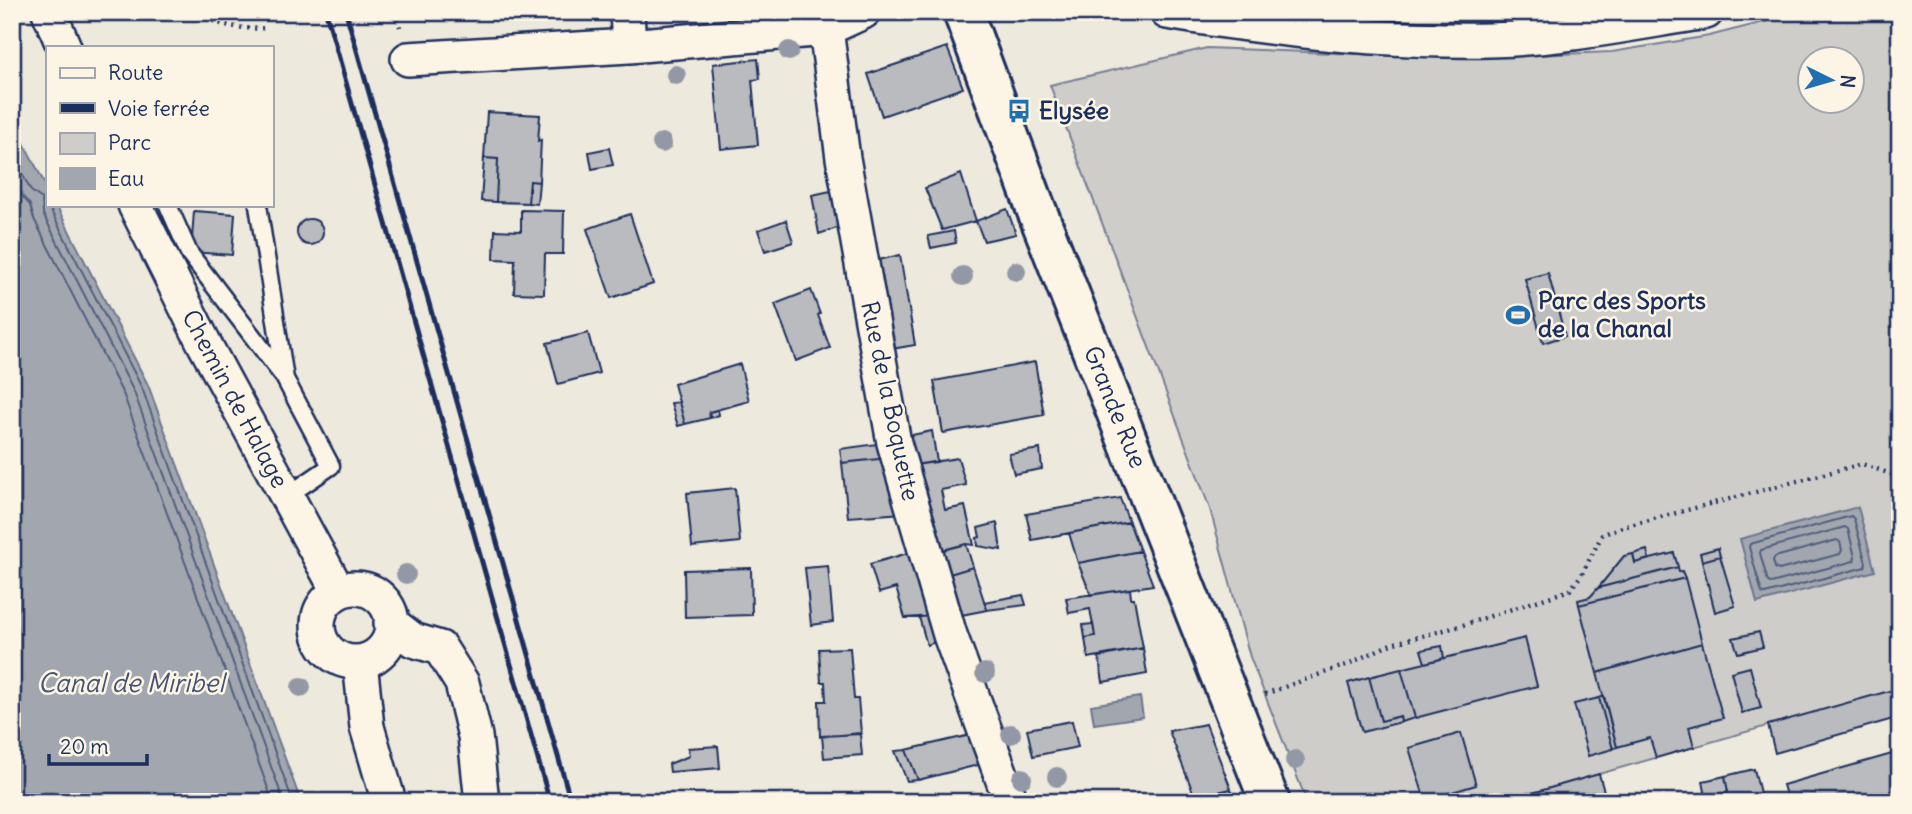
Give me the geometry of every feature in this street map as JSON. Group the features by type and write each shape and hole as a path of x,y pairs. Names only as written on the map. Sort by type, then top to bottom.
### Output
{"main road":[{"name":"Grande Rue","path":"970,14 1035,206 1270,802"}],"street":[{"path":"48,12 64,46"},
{"path":"627,12 629,46"},
{"path":"408,59 629,46 826,29 863,12"},
{"path":"1167,12 1242,19 1389,39 1492,40 1571,23 1706,12"},
{"name":"Rue de la Boquette","path":"826,29 843,158 894,443 950,635 1011,802"},
{"name":"Chemin de Halage","path":"136,206 205,345 338,591"},
{"path":"354,587 375,594 384,602 390,612 391,623 385,646 377,654 360,662 333,655 325,647 317,625 324,603 338,591 354,587"},
{"path":"391,623 412,640 440,648 462,683 475,736 482,802"},
{"path":"360,662 367,727 389,802"}],"lane":[{"path":"168,206 189,253 285,379 331,466 287,496"},
{"path":"258,206 285,379"}],"path":[{"path":"194,12 208,20 247,29 266,28"},
{"path":"1254,698 1342,667 1391,644 1460,626 1570,590 1582,574 1602,536 1619,528 1862,464 1900,477"}],"green space":[{"name":"Parc des Sports de la Chanal","path":"1804,12 1900,12 1900,688 1501,802 1307,802 1250,657 1210,509 1050,85 1207,48 1462,58 1612,52 1709,36"}],"water":[{"name":"Canal de Miribel","path":"12,120 46,186 46,206 57,206 148,385 301,802 12,802"},
{"path":"1858,507 1875,571 1757,603 1740,539"},
{"path":"1140,697 1143,717 1094,724 1091,705"}],"building":[{"path":"947,47 963,88 882,116 868,74"},
{"path":"758,59 760,79 752,80 758,145 721,149 713,64"},
{"path":"487,112 540,115 539,182 530,181 528,203 496,202 498,159 484,158"},
{"path":"609,148 613,165 592,169 589,152"},
{"path":"484,158 498,159 496,202 481,201"},
{"path":"961,174 976,221 942,230 925,188"},
{"path":"530,181 539,182 537,204 528,203"},
{"path":"840,189 846,225 819,234 812,195"},
{"path":"1007,209 1016,234 984,241 976,221"},
{"path":"521,210 564,211 563,254 545,254 544,294 514,293 515,260 494,259 495,230 521,231"},
{"path":"194,211 235,214 232,255 191,252"},
{"path":"630,214 653,284 611,298 587,229"},
{"path":"310,219 319,223 323,232 319,241 310,245 301,241 297,232 301,223"},
{"path":"786,220 793,242 765,251 758,230"},
{"path":"954,231 956,243 931,248 928,236"},
{"path":"900,255 915,345 886,350 870,262"},
{"path":"1548,273 1565,336 1543,343 1525,279"},
{"path":"811,290 830,348 796,361 775,304"},
{"path":"588,333 599,373 558,384 547,343"},
{"path":"1035,362 1044,415 943,433 934,381"},
{"path":"740,364 749,401 709,412 710,418 685,424 674,384"},
{"path":"679,402 685,424 678,426 671,403"},
{"path":"718,410 719,415 710,418 709,412"},
{"path":"932,431 937,462 908,466 902,437"},
{"path":"884,443 888,458 842,463 840,449"},
{"path":"1040,449 1042,469 1014,474 1009,454"},
{"path":"888,458 904,513 848,517 842,463"},
{"path":"958,458 966,485 941,490 945,510 965,506 974,545 966,544 935,552 908,466"},
{"path":"735,488 740,542 692,547 687,493"},
{"path":"1120,498 1129,522 1032,540 1026,514"},
{"path":"1129,522 1140,551 1078,563 1069,533"},
{"path":"997,523 1001,550 978,546 978,528"},
{"path":"966,544 973,567 943,576 935,552"},
{"path":"1718,548 1720,556 1702,561 1700,553"},
{"path":"1647,550 1649,559 1635,563 1633,554"},
{"path":"915,551 934,616 905,618 896,588 879,593 870,564"},
{"path":"1140,551 1153,585 1091,595 1078,563"},
{"path":"1674,553 1678,567 1598,588 1624,556 1633,554 1635,563"},
{"path":"1720,556 1735,606 1715,612 1702,561"},
{"path":"828,566 833,622 811,625 805,568"},
{"path":"973,567 987,610 956,616 943,576"},
{"path":"1678,567 1685,578 1579,605 1578,600 1590,597 1598,588"},
{"path":"751,568 752,615 685,617 684,570"},
{"path":"1685,578 1702,643 1597,673 1579,605"},
{"path":"1130,589 1143,648 1088,658 1085,638 1095,636 1090,609 1069,613 1066,598"},
{"path":"1023,595 1026,605 987,610 984,602"},
{"path":"934,616 941,640 927,645 919,617"},
{"path":"1093,624 1095,636 1085,638 1083,625"},
{"path":"1759,632 1763,647 1738,653 1733,638"},
{"path":"1525,638 1537,686 1415,718 1401,669"},
{"path":"1702,643 1723,718 1689,727 1694,747 1656,758 1650,738 1617,747 1597,673"},
{"path":"1442,646 1444,658 1425,663 1421,650"},
{"path":"850,648 854,699 858,699 861,733 820,737 819,701 826,701 825,682 821,682 819,649"},
{"path":"1143,648 1147,674 1103,682 1099,657"},
{"path":"1750,667 1761,708 1742,713 1731,672"},
{"path":"1401,669 1415,718 1401,722 1400,716 1381,721 1369,677"},
{"path":"1369,677 1381,721 1400,716 1401,722 1362,732 1348,683"},
{"path":"1900,688 1900,717 1775,753 1768,725"},
{"path":"1604,696 1617,747 1613,749 1599,698"},
{"path":"1599,698 1613,749 1588,756 1574,704"},
{"path":"1072,721 1078,747 1033,756 1027,729"},
{"path":"1206,724 1231,789 1195,797 1169,731"},
{"path":"1461,733 1476,785 1425,800 1409,748"},
{"path":"860,734 862,755 824,758 822,736"},
{"path":"975,734 986,763 918,780 906,750"},
{"path":"718,746 720,768 670,772 669,764 689,756 688,748"},
{"path":"906,750 918,780 907,781 895,751"},
{"path":"1892,754 1900,781 1900,802 1788,802 1783,785"},
{"path":"1754,769 1762,801 1688,802 1728,792 1725,776"},
{"path":"1599,774 1605,795 1583,802 1524,802 1522,796"},
{"path":"1725,776 1728,792 1706,797 1703,781"},
{"path":"1231,789 1236,802 1173,802 1195,797"}],"railway":[{"path":"326,12 550,802"},
{"path":"346,12 571,802"}],"place":[{"name":"Elysée","path":"1019,111"},
{"name":"Parc des Sports de la Chanal","path":"1518,315"}]}
